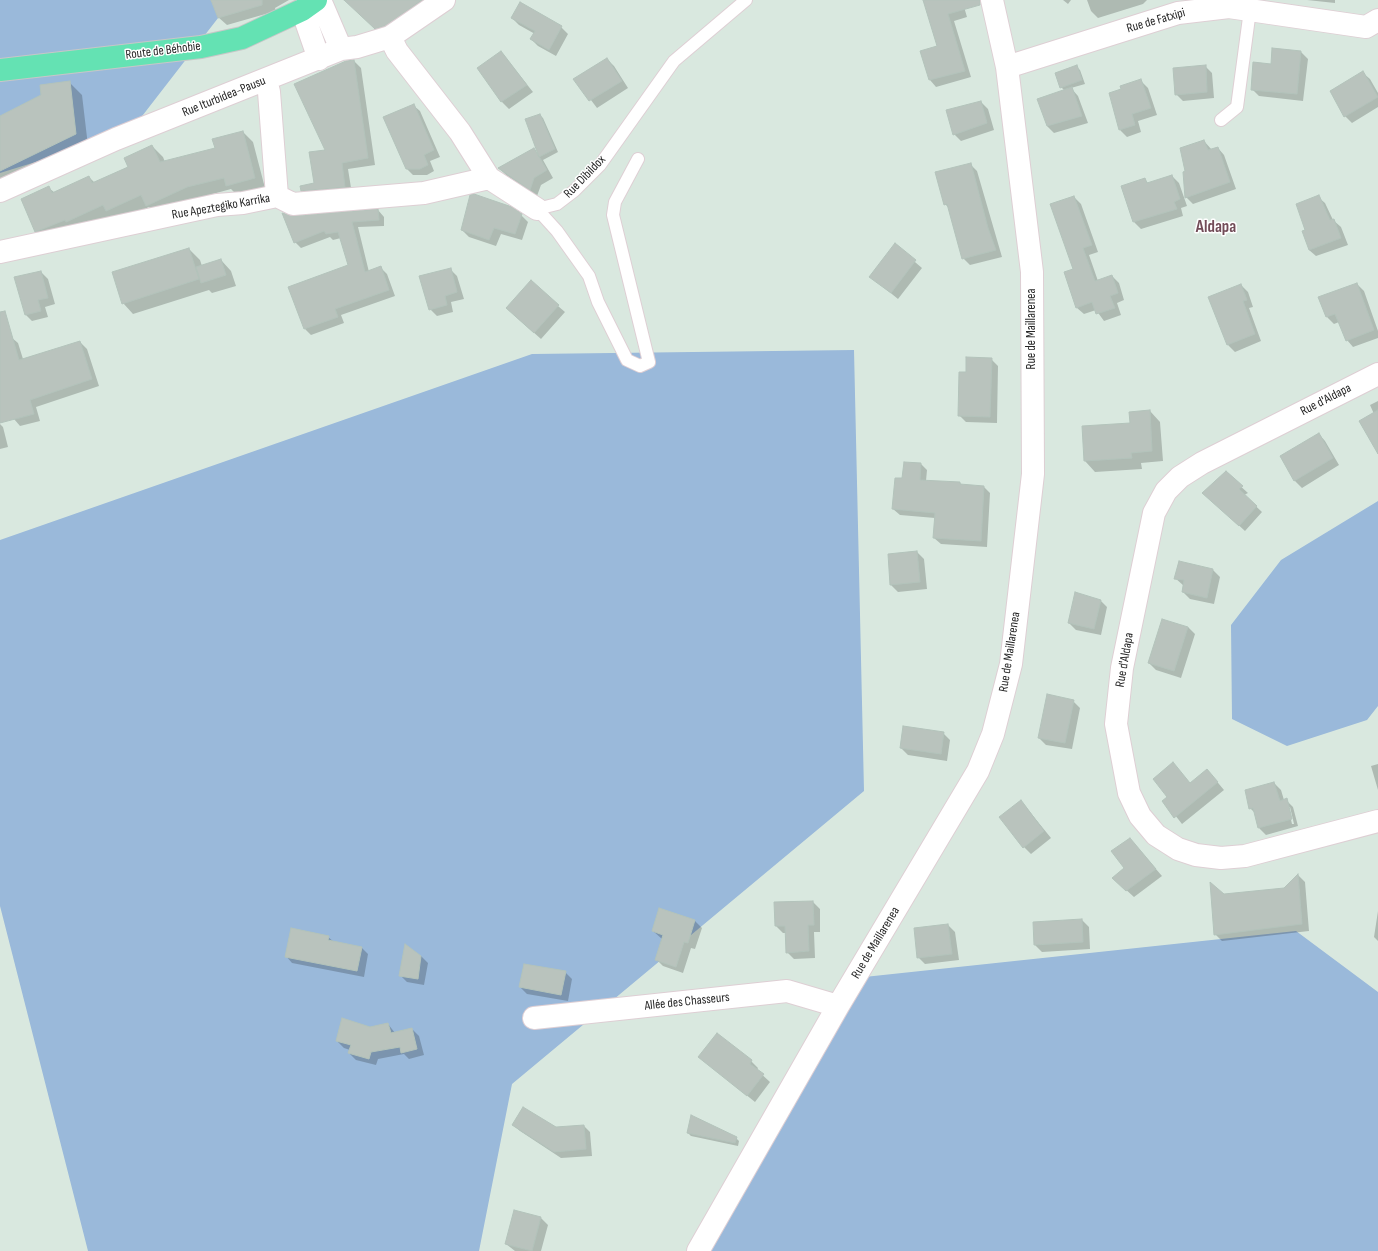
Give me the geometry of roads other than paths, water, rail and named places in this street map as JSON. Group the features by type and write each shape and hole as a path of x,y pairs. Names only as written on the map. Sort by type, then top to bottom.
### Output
{"main road":[{"name":"Route de Béhobie","path":"0,70 201,47 242,38 313,3"}],"street":[{"name":"Rue Iturbidea-Pausu","path":"0,191 116,139 341,49 393,44 444,0"},
{"name":"Rue de Maillarenea","path":"698,1251 838,1006 978,771 993,734 1011,664 1033,474 1032,272 1007,67 992,0"},
{"path":"313,3 341,49"},
{"path":"313,3 319,59"},
{"name":"Rue de Fatxipi","path":"1007,67 1178,13 1229,7 1366,27 1378,20"},
{"path":"393,44 460,132 489,178 537,209"},
{"path":"266,80 269,92 277,196"},
{"name":"Rue Apeztegiko Karrika","path":"0,252 217,205 243,204 277,196 293,204 424,193 489,178"},
{"name":"Rue d'Aldapa","path":"1378,374 1202,463 1180,477 1166,491 1154,512 1122,668 1116,724 1129,793 1140,816 1156,835 1178,850 1196,855 1221,858 1245,856 1378,821"},
{"name":"Allée des Chasseurs","path":"534,1018 787,991 838,1006"}],"lane":[{"name":"Rue Dibildox","path":"537,209 557,204 574,192 600,165 674,61 746,0"},
{"path":"1221,120 1237,107 1250,10"},
{"path":"537,209 557,231 589,276 598,302 627,360 640,366 649,362 612,215 615,202 638,159"}],"district":[{"name":"Aldapa","path":"1216,228"}]}
